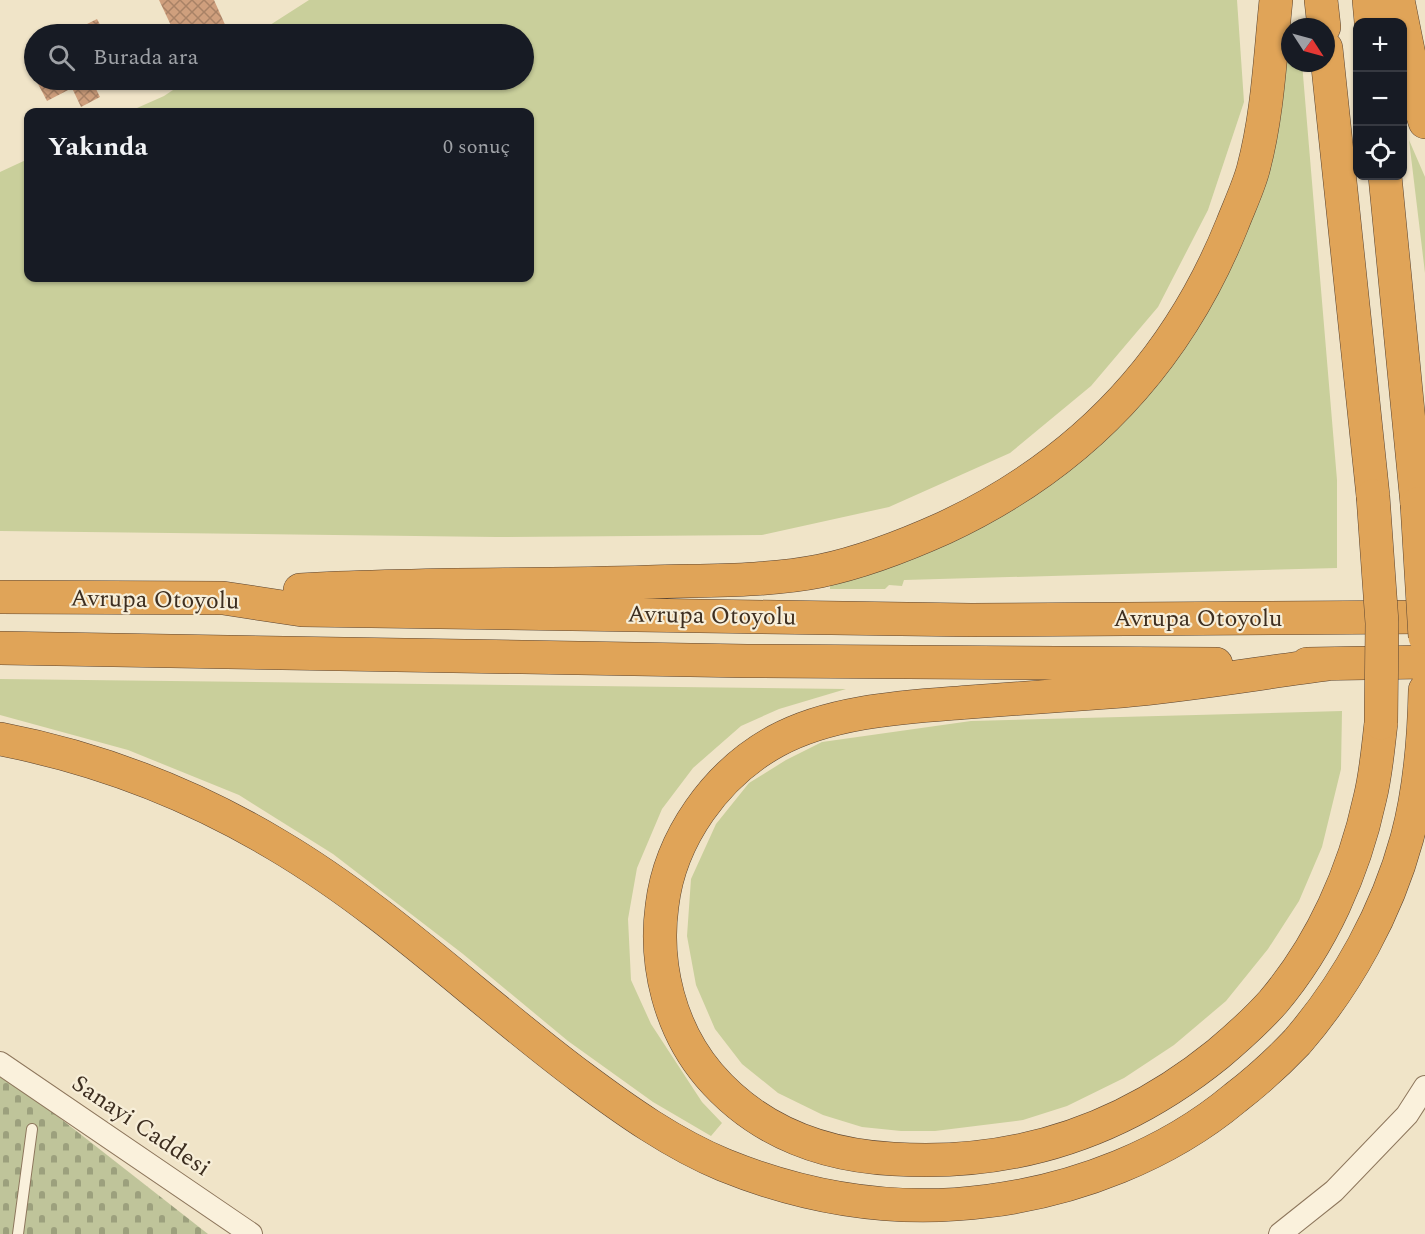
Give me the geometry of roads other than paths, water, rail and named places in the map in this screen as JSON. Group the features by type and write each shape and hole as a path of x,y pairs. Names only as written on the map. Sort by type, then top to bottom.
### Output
{"highway":[{"path":"223,598 368,586 721,580 818,571 871,558 978,512 1027,483 1062,457 1118,406 1158,358 1200,293 1220,254 1252,171 1266,106 1276,0"},
{"path":"1321,0 1323,18"},
{"path":"1369,0 1371,18"},
{"path":"1398,0 1418,100 1425,122"},
{"path":"1329,72 1373,496 1382,623 1381,723 1371,795 1357,848 1337,901 1309,952 1274,1001 1240,1036 1193,1074 1137,1109 1080,1135 1002,1155 932,1162 877,1158 802,1142 749,1113 720,1087 697,1061 682,1034 667,995 661,958 660,922 664,882 679,843 695,817 717,789 740,765 778,740 818,724 878,710 1188,685 1329,664"},
{"path":"1385,180 1417,504 1425,637"},
{"name":"Avrupa Otoyolu","path":"0,597 223,598 302,610 971,620 1425,617"},
{"name":"Avrupa Otoyolu","path":"0,648 758,661 1329,664 1425,662"},
{"path":"0,739 81,757 157,784 278,845 343,888 393,926 534,1042 609,1098 665,1135 720,1164 771,1181 840,1199 915,1206 957,1205 1004,1199 1052,1190 1107,1171 1179,1137 1223,1108 1260,1078 1297,1042 1330,999 1358,955 1385,900 1407,838 1419,772 1425,706"}],"street":[{"name":"Sanayi Caddesi","path":"0,1063 251,1234"},
{"path":"1280,1234 1334,1191 1407,1115 1425,1088"}],"lane":[{"path":"18,1234 32,1129"}]}
